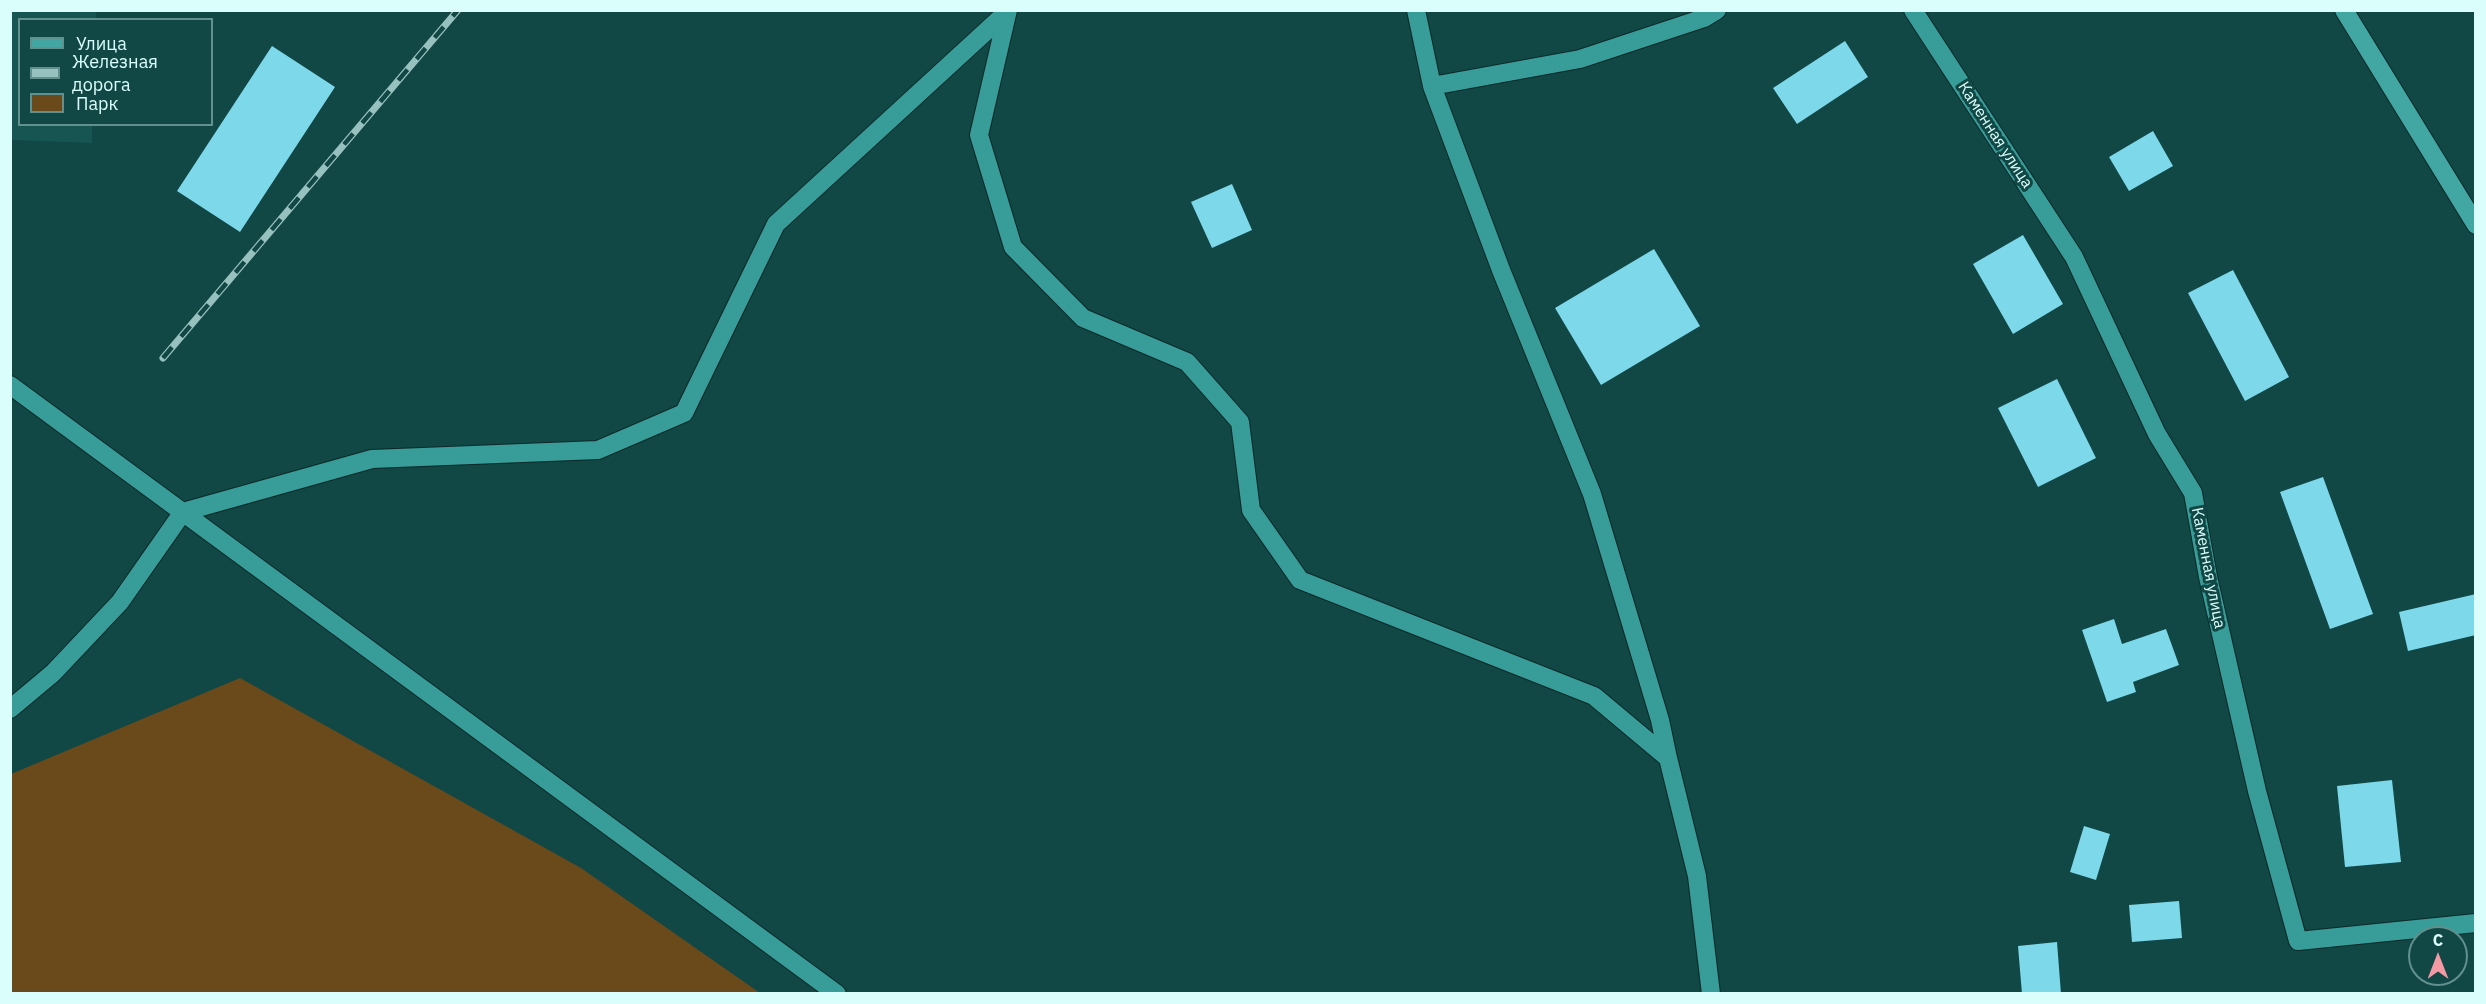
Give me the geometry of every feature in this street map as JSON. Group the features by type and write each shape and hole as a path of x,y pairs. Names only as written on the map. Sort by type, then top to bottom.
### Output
{"main road":[{"path":"2344,10 2475,225"}],"street":[{"path":"1416,10 1431,86 1501,270 1592,494 1660,720 1697,876 1711,993"},
{"path":"1431,86 1580,58 1704,18 1717,10"},
{"name":"Каменная улица","path":"1913,10 2074,257 2157,434 2193,493 2208,578 2252,768 2298,941 2475,923"},
{"path":"1008,11 980,135 1012,247 1083,318 1187,362 1240,422 1251,510 1300,580 1594,696 1668,758"},
{"path":"10,709 53,673 120,602 183,512 372,459 598,450 684,413 776,224 1008,11"},
{"path":"10,385 837,993"}],"shaded area":[{"path":"11,10 96,11 96,18 18,18 18,126 92,126 92,143 11,140"}],"green space":[{"path":"240,678 581,868 760,993 11,993 11,774"}],"building":[{"path":"1845,41 1868,77 1797,124 1773,88"},
{"path":"272,46 335,87 240,232 177,191"},
{"path":"2153,131 2173,166 2129,191 2109,157"},
{"path":"1232,184 1252,230 1212,248 1191,202"},
{"path":"2023,235 2063,304 2013,334 1973,264"},
{"path":"1654,249 1700,326 1601,385 1555,308"},
{"path":"2233,270 2289,377 2245,401 2188,293"},
{"path":"2057,379 2096,458 2038,487 1998,408"},
{"path":"2323,477 2373,614 2330,629 2280,492"},
{"path":"2476,594 2476,635 2408,651 2399,612"},
{"path":"2114,619 2122,644 2166,629 2179,665 2133,682 2136,692 2107,702 2082,630"},
{"path":"2392,780 2401,862 2345,867 2337,786"},
{"path":"2084,826 2110,834 2096,880 2070,872"},
{"path":"2179,901 2182,938 2132,942 2129,905"},
{"path":"2057,942 2061,994 2022,994 2018,946"}],"railway":[{"path":"163,358 458,10"}]}
